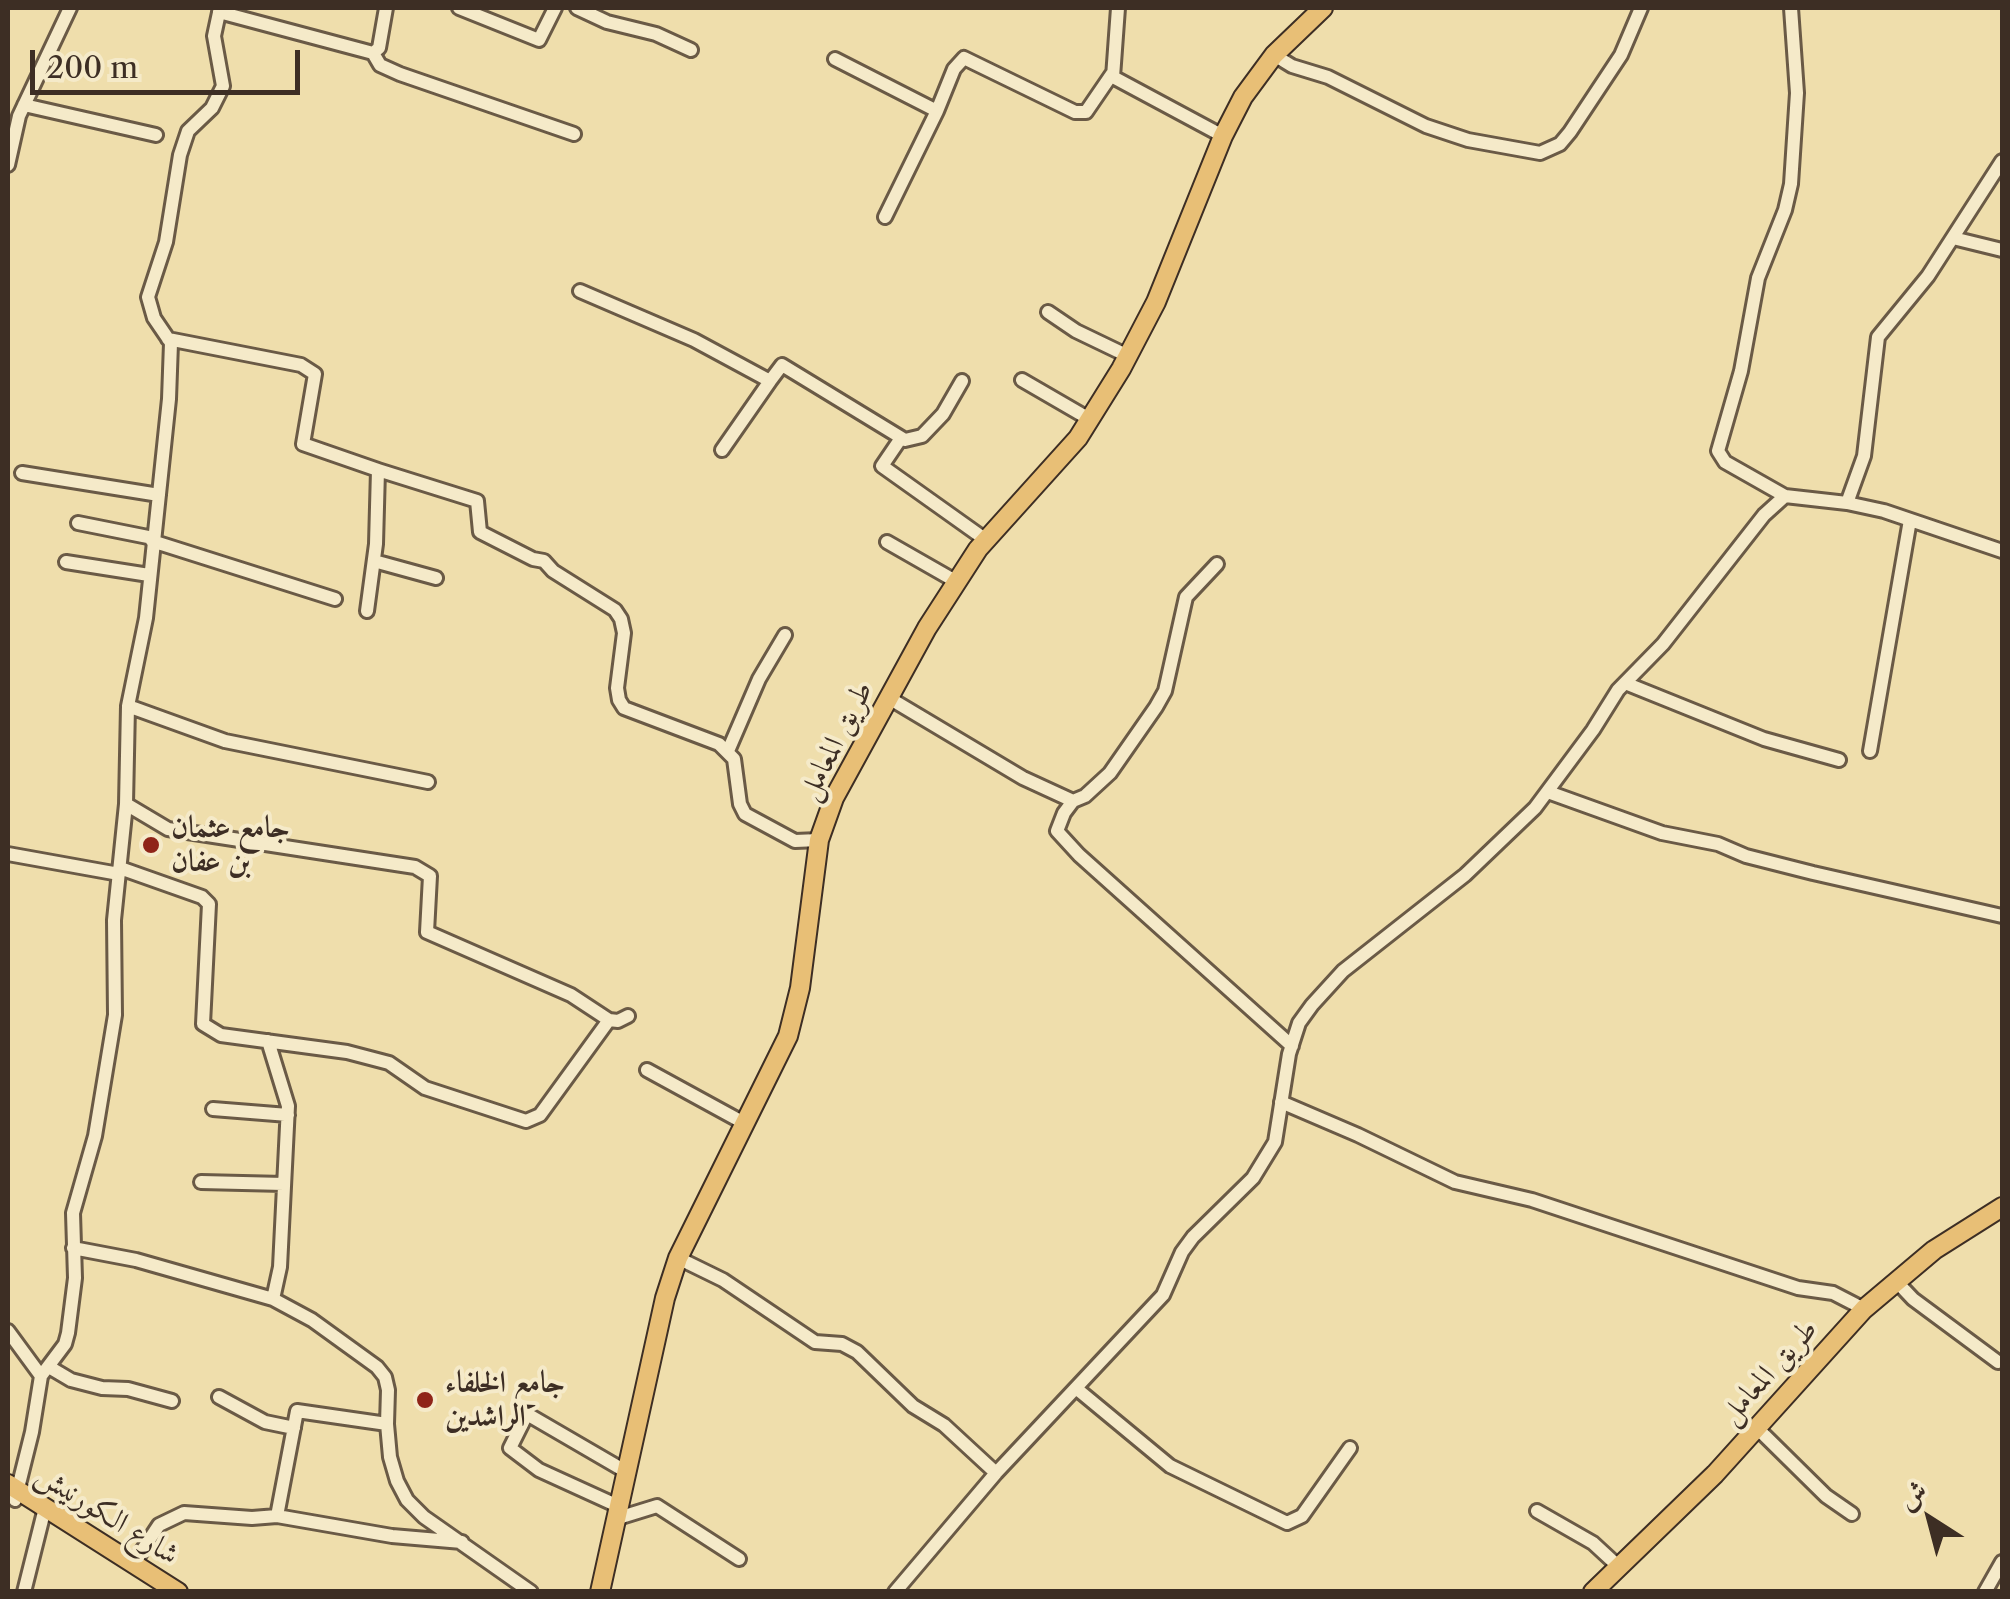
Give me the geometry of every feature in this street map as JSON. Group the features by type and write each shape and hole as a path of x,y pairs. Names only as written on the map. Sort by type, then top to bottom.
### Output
{"main road":[{"name":"طريق المعامل","path":"600,1592 665,1298 678,1258 788,1036 800,988 820,840 834,798 927,628 957,582 986,540 1078,438 1128,356 1156,302 1243,96 1274,55 1323,8"},
{"name":"طريق المعامل","path":"1593,1592 1715,1474 1864,1308 1934,1250 2002,1208"},
{"name":"شارع الكورنيش","path":"12,1492 160,1592"},
{"name":"شارع الكورنيش","path":"44,1513 178,1592"}],"street":[{"path":"8,164 24,105 70,8"},
{"path":"374,53 379,48 386,8"},
{"path":"459,8 539,40 555,8"},
{"path":"577,8 691,50"},
{"path":"885,217 954,69 964,58 1076,112 1086,112 1112,74 1118,8"},
{"path":"1274,55 1426,126 1468,140 1540,153 1560,144 1570,132 1621,54 1642,8"},
{"path":"1791,8 1797,93 1792,184 1758,278 1740,371 1718,451 1725,462 1785,496 1847,503 2002,552"},
{"path":"12,1492 32,1432 45,1372 68,1333 76,1278 73,1213 94,1136 115,1015 114,920 126,804 128,706 146,618 170,399 168,339 150,309 148,297 166,242 180,155 188,131 212,108 223,86 214,36 220,10 374,53 380,65 400,74 574,134"},
{"path":"834,59 937,111"},
{"path":"1112,74 1224,136"},
{"path":"24,105 156,135"},
{"path":"1847,503 1864,456 1878,337 1918,290 2002,161"},
{"path":"1953,238 2002,250"},
{"path":"580,291 694,340 770,380"},
{"path":"1048,312 1128,356"},
{"path":"168,339 301,365 315,374 304,444 477,501 480,532 544,561 553,571 606,603 622,619 618,688 624,708 728,751 734,759 745,814 795,840 820,840"},
{"path":"722,450 782,365 905,440 922,436 943,414 962,381"},
{"path":"1022,380 1090,420"},
{"path":"901,438 882,466 986,540"},
{"path":"366,611 374,560 378,470"},
{"path":"22,473 159,496"},
{"path":"895,1592 996,1473 1162,1295 1182,1252 1253,1178 1275,1142 1299,1023 1343,971 1465,875 1548,792 1625,683 1663,644 1764,515 1785,496"},
{"path":"1870,751 1910,520"},
{"path":"78,522 152,539 335,599"},
{"path":"887,542 957,582"},
{"path":"374,560 436,578"},
{"path":"66,562 149,575"},
{"path":"1217,564 1186,597 1165,691 1110,773 1085,796 1073,801 1058,832 1292,1046"},
{"path":"728,751 759,679 785,635"},
{"path":"1625,683 1764,739 1840,760"},
{"path":"889,698 1024,778 1073,801"},
{"path":"128,706 226,740 428,782"},
{"path":"1548,792 1662,833 1718,844 1746,856 2002,916"},
{"path":"126,804 168,829 415,866 430,876 427,932 571,995 608,1020 618,1022 628,1016"},
{"path":"8,854 120,871 202,898 208,904 203,1024 220,1034 347,1052 388,1063 425,1088 526,1121 540,1115 608,1020"},
{"path":"268,1041 288,1106 280,1268 273,1299"},
{"path":"647,1070 744,1123"},
{"path":"1282,1102 1466,1186 1532,1200 1798,1288 1833,1293 1864,1308"},
{"path":"213,1109 288,1115"},
{"path":"202,1182 284,1184"},
{"path":"74,1248 136,1260 273,1299 312,1320 378,1367 388,1390 387,1424 394,1469 407,1500 424,1517 531,1592"},
{"path":"678,1258 723,1280 815,1342 842,1344 857,1352 914,1406 944,1425 996,1473"},
{"path":"1896,1281 1998,1362"},
{"path":"8,1331 45,1372 172,1401"},
{"path":"1077,1389 1170,1466 1287,1523 1302,1516 1350,1448"},
{"path":"219,1396 265,1422 294,1428"},
{"path":"277,1516 297,1410 387,1424"},
{"path":"625,1470 527,1414 510,1448 538,1470 616,1513 656,1506 740,1558"},
{"path":"1756,1428 1826,1496 1852,1514"},
{"path":"1536,1512 1592,1543 1619,1567"},
{"path":"24,1592 44,1513"},
{"path":"134,1563 150,1535 171,1517 197,1513 277,1516 392,1536 464,1542"},
{"path":"1984,1592 2002,1562"}],"place":[{"name":"جامع عثمان بن عفان","path":"151,845"},
{"name":"جامع الخلفاء الراشدين","path":"425,1400"}]}
